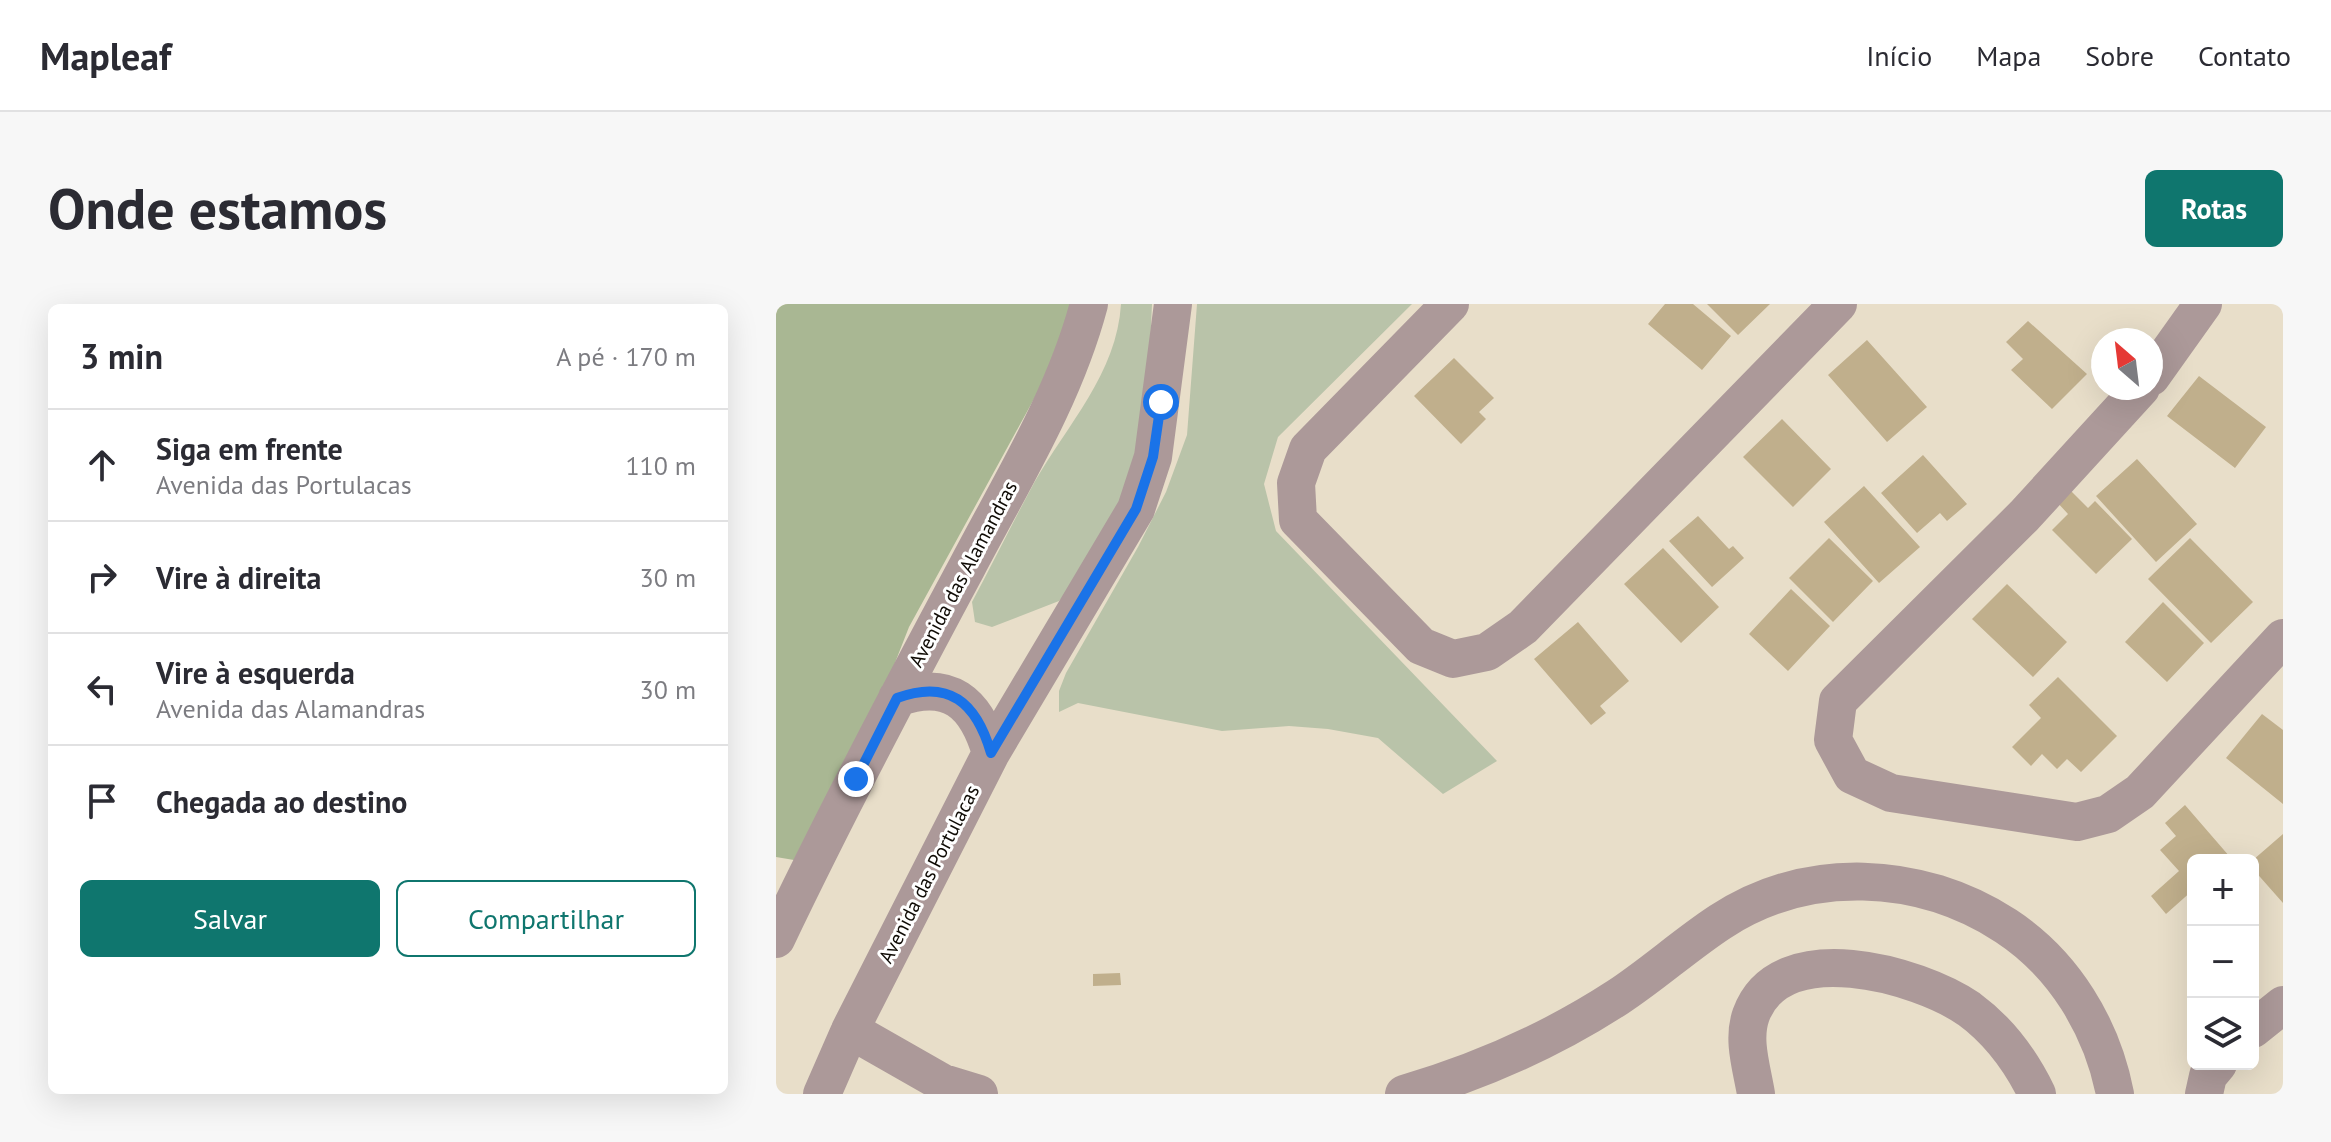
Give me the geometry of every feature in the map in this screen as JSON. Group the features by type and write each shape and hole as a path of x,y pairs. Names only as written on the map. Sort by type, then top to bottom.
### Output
{"street":[{"name":"Avenida das Alamandras","path":"780,919 1057,398 1081,337 1089,304"},
{"name":"Avenida das Portulacas","path":"822,1094 850,1030 991,753 1136,509 1153,457 1173,304"},
{"path":"1450,304 1308,449 1296,483 1298,520 1421,646 1453,659 1487,652 1523,627 1838,304"},
{"path":"2163,360 2203,304"},
{"path":"2130,400 2024,516 1838,701 1833,740 1852,775 1891,793 2077,822 2108,814 2140,792 2283,638"},
{"path":"897,698 919,690 944,692 966,705 979,721 991,753"},
{"path":"1404,1094 1482,1068 1574,1023 1649,975 1722,920 1746,907 1798,888 1853,881 1895,884 1937,893 1991,916 2016,932 2038,951 2076,996 2103,1049 2115,1094"},
{"path":"1756,1094 1747,1042 1751,1016 1757,1004 1773,986 1795,974 1848,969 1900,976 1925,985 1960,1004 1992,1029 2009,1048 2037,1094"},
{"path":"2259,1024 2283,1005"},
{"path":"850,1030 943,1083 979,1094"},
{"path":"2204,1094 2208,1076 2213,1070"}],"green space":[{"path":"776,304 1086,304 909,627 869,729 794,860 776,857"},
{"path":"1121,304 1152,304 1148,394 1126,495 1084,573 1059,601 992,627 975,622 972,602 1034,483 1100,376 1117,329"},
{"path":"1197,304 1412,304 1278,437 1264,484 1276,531 1497,761 1443,794 1378,738 1289,726 1222,731 1078,703 1059,712 1059,691 1066,673 1166,492 1187,435"}],"building":[{"path":"1665,304 1693,304 1731,336 1702,370 1648,324"},
{"path":"1707,304 1770,304 1738,335"},
{"path":"2028,321 2087,374 2052,409 2011,370 2023,359 2006,342"},
{"path":"1867,340 1927,407 1887,442 1828,375"},
{"path":"1454,358 1494,398 1479,412 1486,419 1461,444 1414,396"},
{"path":"2199,376 2266,427 2235,468 2167,416"},
{"path":"1782,419 1831,469 1793,507 1743,457"},
{"path":"1923,455 1967,504 1947,521 1940,513 1917,533 1881,493"},
{"path":"2137,459 2197,524 2156,562 2096,496"},
{"path":"1864,486 1920,547 1879,583 1824,522"},
{"path":"2069,489 2088,508 2095,501 2132,539 2096,574 2052,530 2068,514 2056,501"},
{"path":"1698,516 1729,549 1733,546 1744,558 1712,587 1669,541"},
{"path":"1829,538 1873,581 1833,622 1789,578"},
{"path":"2190,538 2253,602 2211,643 2148,579"},
{"path":"1663,548 1719,607 1681,643 1624,584"},
{"path":"2007,584 2067,642 2033,677 1972,619"},
{"path":"1791,589 1830,626 1788,671 1749,634"},
{"path":"2163,602 2204,643 2167,682 2125,642"},
{"path":"1578,622 1629,681 1600,706 1606,713 1591,725 1534,659"},
{"path":"2058,677 2117,736 2081,772 2067,759 2057,769 2042,754 2031,766 2012,747 2041,718 2029,705"},
{"path":"2262,714 2283,730 2283,804 2226,758"},
{"path":"2185,805 2227,854 2187,854 2187,895 2166,914 2151,896 2179,871 2160,850 2176,836 2165,823"},
{"path":"2283,834 2283,903 2259,876 2259,855"},
{"path":"1120,973 1121,985 1093,986 1093,974"}],"route":[{"path":"856,779 897,698 919,690 944,692 966,705 979,721 991,753 1136,509 1153,457 1161,402"}]}
